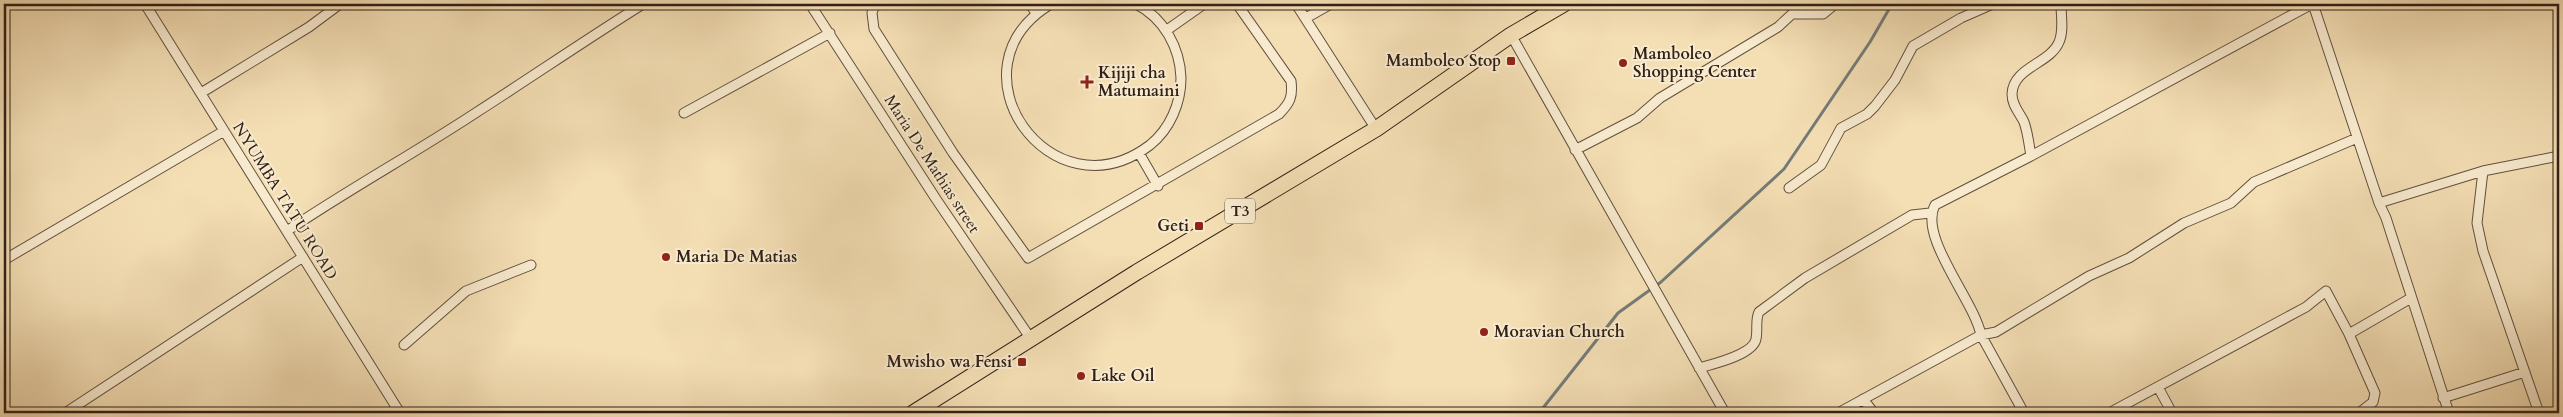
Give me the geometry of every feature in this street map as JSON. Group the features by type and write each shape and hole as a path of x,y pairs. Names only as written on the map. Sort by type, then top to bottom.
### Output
{"highway":[{"name":"T3","path":"913,413 1376,129 1511,35 1564,4"}],"street":[{"name":"NYUMBA TATU ROAD","path":"146,4 400,413"},
{"path":"201,93 309,27 340,4"},
{"path":"287,231 337,197 477,112 570,49 643,4"},
{"name":"Maria De Mathias street","path":"810,4 931,191 1031,339"},
{"path":"875,4 872,13 874,29 953,152 1028,258 1158,186 1279,114 1290,104 1293,92 1291,81 1237,4"},
{"path":"1030,4 1036,13"},
{"path":"1051,4 1036,13 1020,31 1010,52 1006,74 1008,98 1017,120 1030,138 1049,153 1071,162 1094,165 1117,162 1139,153 1155,141 1176,107 1181,88 1181,68 1176,48 1167,30 1146,9 1136,4"},
{"path":"1167,30 1204,4"},
{"path":"1296,4 1376,129"},
{"path":"1306,18 1331,4"},
{"path":"1575,150 1637,118 1660,98 1778,27 1792,14 1823,14 1835,4"},
{"path":"1790,188 1821,166 1841,128 1867,114 1876,106 1895,80 1913,46 1961,18 1993,4"},
{"path":"2030,156 2023,121 2012,100 2013,88 2018,77 2054,50 2059,43 2061,4"},
{"path":"2024,413 1981,335 1975,316 1934,235 1930,213 1935,205 1941,200 2030,156 2312,4 2378,203 2386,218 2449,413"},
{"path":"684,113 830,33"},
{"path":"1511,35 1725,413"},
{"path":"4,260 224,131"},
{"path":"1838,413 1981,335 1996,332 2089,276 2129,258 2184,223 2231,203 2254,182 2357,138"},
{"path":"1139,153 1158,186"},
{"path":"2378,203 2483,172 2559,156"},
{"path":"2483,172 2478,223 2483,251 2539,413"},
{"path":"1699,368 1740,354 1752,347 1757,337 1759,312 1805,278 1912,215 1930,213"},
{"path":"65,413 302,256"},
{"path":"404,345 466,291 531,266"},
{"path":"2109,413 2306,307 2326,292 2349,334 2376,397 2359,413"},
{"path":"2349,334 2411,298"},
{"path":"2444,398 2525,372"},
{"path":"2158,387 2172,413"},
{"path":"1863,399 1874,413"}],"waterway":[{"path":"1539,413 1618,313 1661,282 1784,169 1870,42 1892,4"}],"place":[{"name":"Mamboleo Stop","path":"1511,61"},
{"name":"Mamboleo Shopping Center","path":"1623,63"},
{"name":"Kijiji cha Matumaini","path":"1087,82"},
{"name":"Geti","path":"1199,226"},
{"name":"Maria De Matias","path":"666,257"},
{"name":"Moravian Church","path":"1484,332"},
{"name":"Mwisho wa Fensi","path":"1022,362"},
{"name":"Lake Oil","path":"1081,376"}]}
